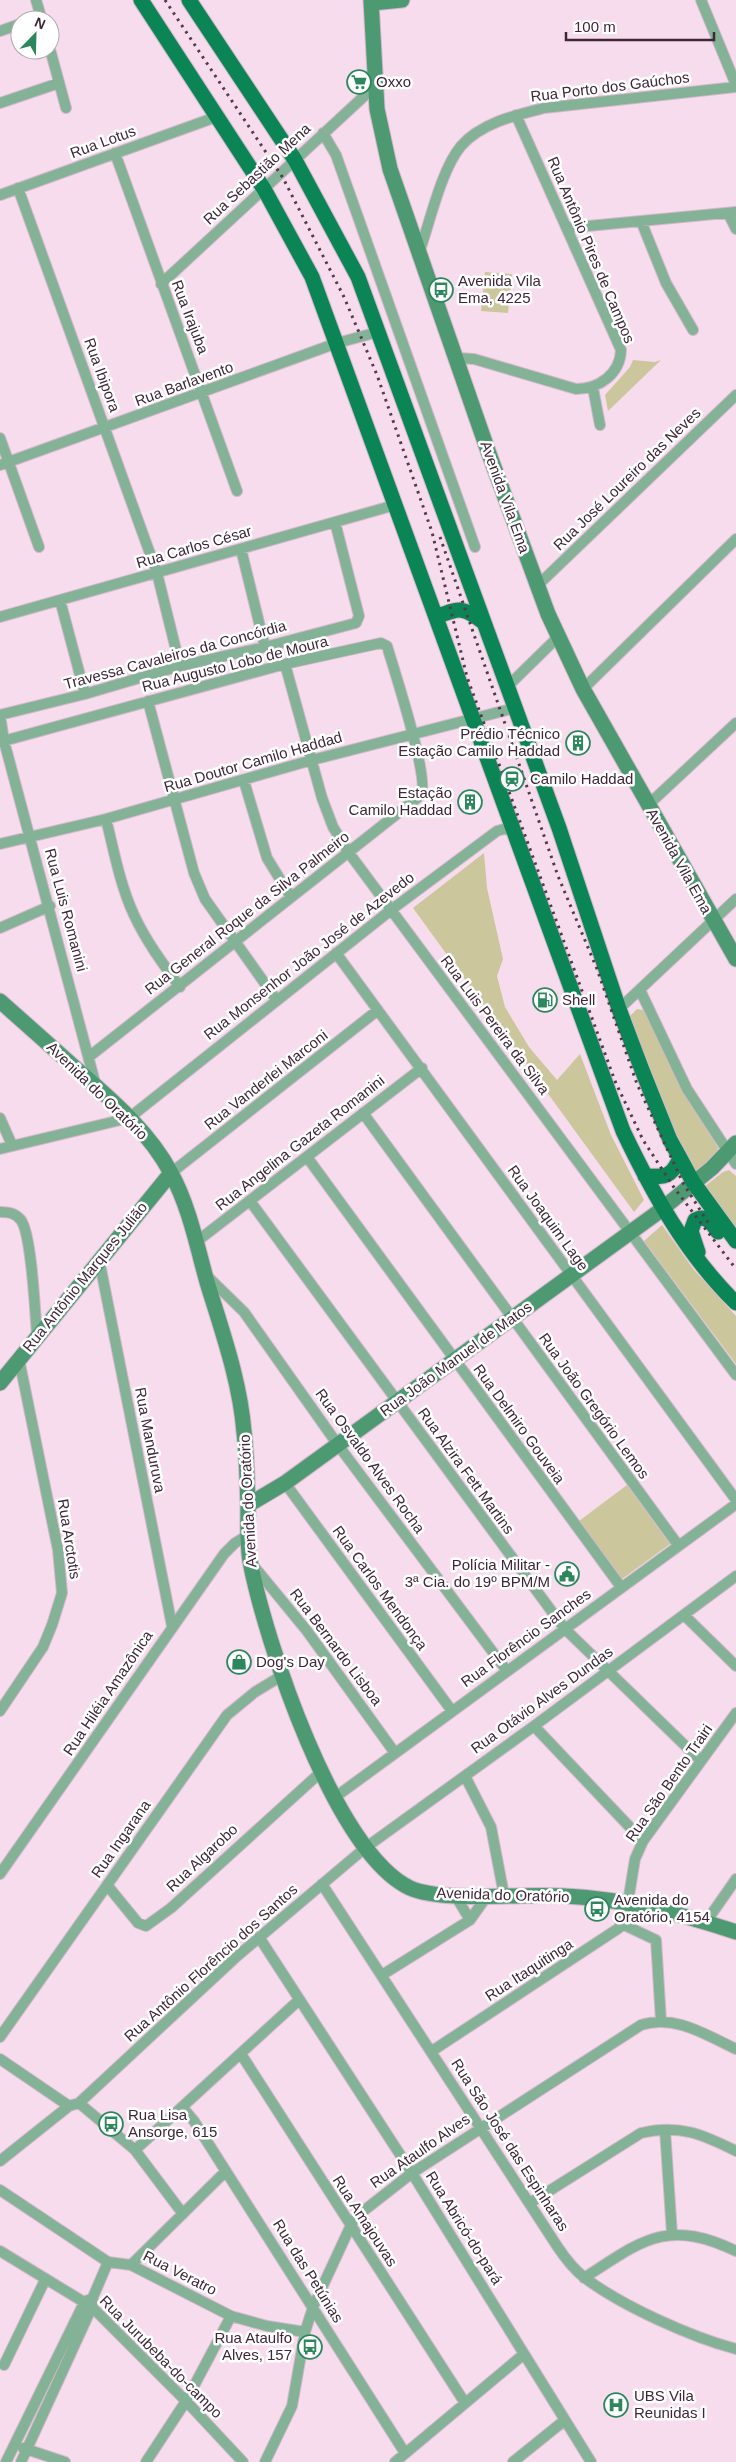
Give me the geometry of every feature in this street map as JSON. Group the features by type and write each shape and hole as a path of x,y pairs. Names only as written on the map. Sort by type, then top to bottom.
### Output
{"main road":[{"path":"141,0 264,189 312,277 338,343 604,1084 623,1131 662,1209 703,1268 736,1304"},
{"path":"189,0 295,160 358,277 577,880 619,1010 670,1140 694,1184 736,1241"},
{"path":"372,2 402,0"},
{"name":"Avenida Vila Ema","path":"372,2 374,87 390,170 488,451 557,638 583,689 736,959"},
{"path":"436,617 460,609 470,611 483,622"},
{"name":"Avenida do Oratório","path":"0,1001 96,1086 129,1118 146,1136 171,1173 196,1242 241,1403 250,1562 264,1620 321,1772 334,1798 365,1848 386,1871 408,1887 420,1891 455,1895 567,1896 628,1902 673,1912 736,1932"},
{"name":"Rua João Manuel de Matos","path":"248,1506 338,1445 572,1276 733,1153"},
{"path":"645,1176 662,1177 669,1174 680,1158"},
{"name":"Rua Antônio Marques Julião","path":"0,1382 171,1173"},
{"path":"703,1268 691,1231 692,1225 698,1218 711,1221 736,1251"}],"street":[{"path":"701,0 736,86"},
{"path":"53,60 66,108"},
{"path":"0,103 59,83"},
{"name":"Rua Porto dos Gaúchos","path":"419,253 448,168 462,146 488,126 516,115 544,108 736,86"},
{"name":"Rua Sebastião Mena","path":"161,284 374,87"},
{"name":"Rua Antônio Pires de Campos","path":"516,115 621,350 616,369 592,388"},
{"name":"Rua Lotus","path":"0,195 216,117"},
{"path":"323,134 336,155 475,547"},
{"name":"Rua Irajuba","path":"115,153 161,284 203,392 237,491"},
{"name":"Rua Ibipora","path":"18,188 157,573 180,666"},
{"path":"566,228 732,212 736,229"},
{"path":"641,221 666,283 692,330"},
{"name":"Rua Barlavento","path":"4,464 338,343 378,332"},
{"path":"457,358 474,359 576,388 592,388 600,425"},
{"name":"Rua José Loureiro das Neves","path":"538,585 736,395"},
{"path":"0,438 4,464 39,547"},
{"name":"Rua Carlos César","path":"0,617 395,505"},
{"name":"Travessa Cavaleiros da Concórdia","path":"0,715 85,694 180,666 265,647 357,622 358,616 334,522"},
{"path":"583,689 734,546"},
{"path":"240,549 265,647"},
{"path":"60,600 85,694"},
{"path":"507,687 557,638"},
{"name":"Rua Augusto Lobo de Moura","path":"2,742 285,664 386,644 411,735"},
{"name":"Rua Luis Pereira da Silva","path":"285,664 322,798 333,827 349,853 736,1375"},
{"path":"148,701 194,873 205,899 276,1000"},
{"name":"Rua Doutor Camilo Haddad","path":"0,844 106,819 312,760 515,708"},
{"name":"Rua Luis Romanini","path":"0,715 2,742 31,836 90,1056 96,1086"},
{"path":"648,805 736,723"},
{"name":"Rua General Roque da Silva Palmeiro","path":"90,1056 414,801 422,792 422,772 411,735"},
{"path":"244,781 266,858 292,897"},
{"path":"106,819 125,890 134,914 159,959 180,987"},
{"name":"Rua Monsenhor João José de Azevedo","path":"129,1118 391,910 498,831 504,829 513,830"},
{"path":"619,1010 736,899"},
{"path":"0,928 50,906"},
{"name":"Rua Joaquim Lage","path":"336,952 736,1502"},
{"path":"640,990 687,1089 733,1153"},
{"name":"Rua Vanderlei Marconi","path":"171,1173 378,1010"},
{"name":"Rua Angelina Gazeta Romanini","path":"196,1242 422,1068"},
{"name":"Rua João Gregório Lemos","path":"363,1114 678,1545"},
{"path":"0,1118 12,1145"},
{"path":"0,1149 129,1118"},
{"name":"Rua Delmiro Gouveia","path":"307,1157 454,1361 621,1587"},
{"name":"Rua Alzira Fett Martins","path":"250,1201 564,1628 701,1761"},
{"path":"0,1212 16,1215 22,1222 29,1240 37,1336"},
{"name":"Rua Manduruva","path":"99,1260 172,1626"},
{"name":"Rua Osvaldo Alves Rocha","path":"205,1274 244,1312 338,1445 507,1671"},
{"name":"Rua Arctotis","path":"0,1710 43,1647 62,1593 58,1550 18,1359"},
{"name":"Rua Carlos Mendonça","path":"284,1483 452,1711"},
{"name":"Rua Florêncio Sanches","path":"334,1798 736,1502"},
{"name":"Rua Hiléia Amazônica","path":"0,1874 172,1626 230,1547 248,1535"},
{"name":"Rua Bernardo Lisboa","path":"250,1562 307,1631 395,1753"},
{"name":"Rua Otávio Alves Dundas","path":"365,1848 534,1726 736,1576"},
{"path":"684,1615 736,1666"},
{"name":"Rua Ingarana","path":"0,2037 227,1715 254,1692 284,1675"},
{"name":"Rua São Bento Trairi","path":"628,1902 635,1859 643,1840 736,1713"},
{"path":"534,1726 643,1840"},
{"name":"Rua Algarobo","path":"107,1885 138,1923 146,1926 171,1908 321,1772"},
{"path":"465,1776 491,1828 504,1895"},
{"name":"Rua Antônio Florêncio dos Santos","path":"79,2103 259,1937 365,1848"},
{"path":"706,1922 736,1879"},
{"name":"Rua São José das Espinharas","path":"322,1884 557,2246 584,2278 618,2298 702,2339 736,2349"},
{"path":"455,1895 470,1920"},
{"path":"382,1975 470,1920 487,1896"},
{"path":"628,1902 622,1924 656,1940 661,2020 688,2027 736,2049"},
{"name":"Rua Itaquitinga","path":"432,2052 615,1932 622,1924"},
{"name":"Rua Abricó-do-pará","path":"259,1937 412,2173 591,2462"},
{"path":"135,2150 299,2000"},
{"name":"Rua Ataulfo Alves","path":"265,2462 292,2406 306,2332 313,2307 351,2225 371,2204 412,2173 480,2127 627,2033 641,2025 661,2020"},
{"name":"Rua Amajouvas","path":"241,2054 465,2403"},
{"path":"0,2059 69,2106"},
{"path":"0,2161 69,2106 79,2103 135,2150 183,2214"},
{"name":"Rua das Petúnias","path":"183,2108 194,2121 406,2453"},
{"path":"665,2130 672,2234"},
{"path":"530,2203 629,2139 641,2134 665,2130 701,2134 736,2151"},
{"path":"131,2264 226,2171"},
{"name":"Rua Veratro","path":"0,2190 108,2262 131,2264 231,2316 267,2326 306,2332"},
{"path":"584,2278 638,2244 660,2235 697,2236 736,2251"},
{"name":"Rua Jurubeba-do-campo","path":"0,2251 45,2280 89,2302 243,2462"},
{"path":"0,2459 7,2462 108,2262"},
{"path":"4,2365 45,2280"},
{"path":"21,2462 89,2302"},
{"path":"146,2462 186,2401 231,2316"},
{"path":"394,2462 524,2354"},
{"path":"513,2462 565,2420"},
{"path":"15,2444 65,2462"}],"shaded area":[{"path":"485,272 512,274 508,313 481,311"},
{"path":"633,360 655,362 661,360 608,411 605,395 630,367"},
{"path":"484,853 487,888 503,959 497,976 505,1007 529,1047 557,1080 580,1054 611,1135 644,1200 634,1212 413,908"},
{"path":"637,1009 643,1010 718,1148 716,1156 693,1173 626,1020"},
{"path":"729,1170 736,1176 736,1230 704,1187 723,1172"},
{"path":"662,1225 694,1270 736,1316 736,1364 644,1241"},
{"path":"627,1485 670,1544 622,1579 579,1521"}],"railway":[{"path":"165,0 283,178 344,297 377,375 432,532 467,677 615,1081 643,1140 675,1189 736,1269"},
{"path":"440,537 558,876 597,969 637,1084 683,1183 709,1224"}],"place":[{"name":"Oxxo","path":"359,82"},
{"name":"Avenida Vila Ema, 4225","path":"441,290"},
{"name":"Prédio Técnico Estação Camilo Haddad","path":"578,743"},
{"name":"Camilo Haddad","path":"512,779"},
{"name":"Estação Camilo Haddad","path":"470,802"},
{"name":"Shell","path":"545,1000"},
{"name":"Polícia Militar - 3ª Cia. do 19º BPM/M","path":"567,1574"},
{"name":"Dog's Day","path":"239,1662"},
{"name":"Avenida do Oratório, 4154","path":"597,1909"},
{"name":"Rua Lisa Ansorge, 615","path":"111,2124"},
{"name":"Rua Ataulfo Alves, 157","path":"310,2347"},
{"name":"UBS Vila Reunidas I","path":"616,2405"}]}
